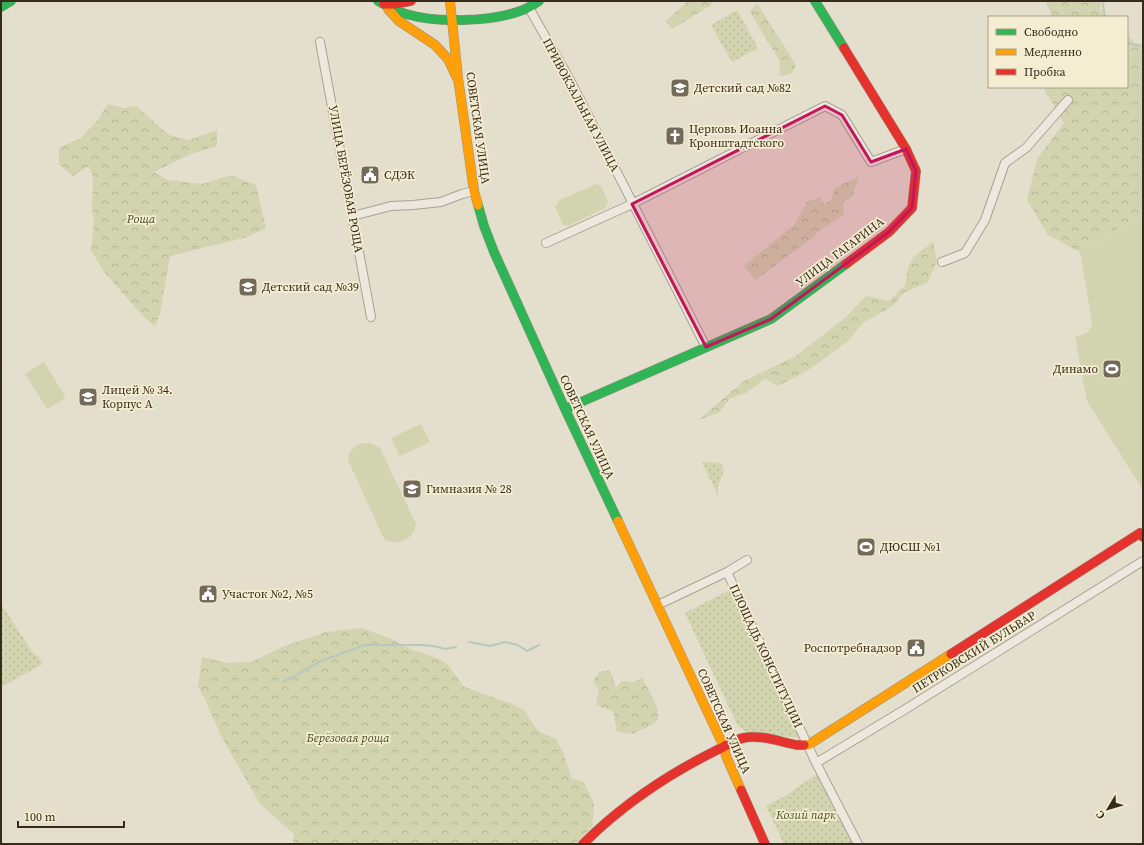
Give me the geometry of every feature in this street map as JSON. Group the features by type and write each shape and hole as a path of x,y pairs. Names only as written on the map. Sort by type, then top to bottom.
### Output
{"street":[{"path":"1,7 11,1"},
{"path":"380,2 394,4 412,1"},
{"name":"СОВЕТСКАЯ УЛИЦА","path":"450,1 458,78 474,191 484,226 494,252 565,409 724,747 726,756 765,844"},
{"path":"380,2 406,14 424,18 451,19 515,13 528,8 539,1"},
{"name":"УЛИЦА ГАГАРИНА","path":"565,409 771,319 889,232 912,208 916,171 906,149 815,1"},
{"path":"380,2 399,21 435,45 448,59 458,78"},
{"name":"ПРИВОКЗАЛЬНАЯ УЛИЦА","path":"528,8 570,80 706,347"},
{"name":"УЛИЦА БЕРЁЗОВАЯ РОЩА","path":"320,42 371,316"},
{"path":"942,262 966,254 985,220 1005,163 1026,148 1068,100"},
{"path":"546,243 632,204 825,106 842,115 871,162 906,149"},
{"path":"353,216 391,206 413,206 441,202 474,191"},
{"name":"ПЕТРКОВСКИЙ БУЛЬВАР","path":"808,746 1141,535"},
{"name":"ПЛОЩАДЬ КОНСТИТУЦИИ","path":"658,605 727,572 747,560"},
{"name":"ПЕТРКОВСКИЙ БУЛЬВАР","path":"816,763 1143,561"},
{"name":"ПЛОЩАДЬ КОНСТИТУЦИИ","path":"727,572 816,763"},
{"path":"582,844 600,827 656,784 687,765 742,738 756,737 808,746"},
{"path":"816,763 858,844"}],"highlighted area":[{"path":"825,106 842,115 871,162 906,149 916,171 912,208 889,232 771,319 706,347 632,204"}],"green space":[{"path":"688,1 715,1 710,6 672,29 666,21"},
{"path":"1046,1 1102,1 1100,9 1107,16 1052,16"},
{"path":"757,3 796,65 792,73 780,76 779,60 750,12"},
{"path":"737,10 758,48 732,62 711,25"},
{"path":"1128,36 1137,45 1143,48 1143,214 1079,252 1047,234 1027,200 1037,159 1064,123 1044,88 1128,88"},
{"name":"Роща","path":"108,104 123,108 136,106 169,135 189,140 217,130 217,146 191,154 154,172 167,180 203,184 231,175 256,185 266,228 247,237 170,256 160,313 155,327 142,315 104,272 91,250 94,223 92,208 93,177 89,166 73,176 59,164 59,148 81,138 98,120"},
{"path":"859,176 852,197 843,202 844,215 820,230 812,238 756,280 744,266 795,224 807,202 820,197 824,204 831,200 835,188"},
{"path":"596,184 600,185 608,201 605,208 568,226 563,224 555,207 560,200"},
{"name":"Динамо","path":"1143,214 1143,490 1087,401 1075,336 1086,333 1092,324 1079,252"},
{"path":"933,242 937,261 928,282 903,293 894,305 863,323 848,341 807,371 778,386 765,379 746,393 729,399 720,412 698,420 744,381 796,356 846,317 866,296 889,301 906,284 910,263 916,255"},
{"path":"44,362 66,398 47,409 25,374"},
{"path":"421,424 430,442 400,456 391,438"},
{"path":"364,443 370,443 380,448 416,524 415,530 412,534 408,538 399,542 384,539 348,460 349,453 353,448"},
{"path":"702,462 721,463 724,471 718,485 718,495"},
{"path":"732,589 801,738 747,733 737,724 685,613"},
{"path":"1,604 33,653 38,656 43,664 1,687"},
{"name":"Берёзовая роща","path":"362,628 391,639 413,650 442,660 449,666 464,687 512,704 524,710 538,731 556,739 563,752 572,779 584,782 594,804 592,827 575,844 293,844 294,834 260,804 221,736 198,687 202,657 227,663 251,662 285,646 326,632"},
{"path":"610,670 616,688 622,681 635,682 642,677 658,709 658,720 652,725 632,734 617,732 613,711 596,705 599,691 593,681 599,672"},
{"name":"Козий парк","path":"817,774 854,844 784,844 766,806 785,796"}],"waterway":[{"path":"1104,1 1103,6 1105,16"},
{"path":"1128,42 1143,46"},
{"path":"469,642 490,646 505,642 518,645 527,651 539,645"},
{"path":"283,682 321,661 365,645 421,645 445,649 456,647"}],"traffic: fast":[{"path":"1,7 11,1"},
{"path":"378,1 388,7 406,14 418,17 447,20 479,19 508,15 525,9 539,1"},
{"path":"815,1 844,48"},
{"path":"478,205 494,252 565,409 618,521"},
{"path":"565,409 771,319 846,264"}],"traffic: slow":[{"path":"450,1 458,78 474,191 478,205"},
{"path":"388,9 399,21 435,45 448,59 457,78"},
{"path":"618,521 724,747 726,756 741,790"},
{"path":"804,745 808,745 951,654"}],"traffic: jam":[{"path":"384,4 411,1"},
{"path":"844,48 906,149 916,171 912,208 889,232 846,264"},
{"path":"951,654 1140,533 1143,537"},
{"path":"583,844 613,817 645,792 679,770 736,740 756,737 804,745"},
{"path":"741,790 765,844"}],"place":[{"name":"Детский сад №82","path":"680,88"},
{"name":"Церковь Иоанна Кронштадтского","path":"675,136"},
{"name":"СДЭК","path":"370,175"},
{"name":"Детский сад №39","path":"248,287"},
{"name":"Динамо","path":"1112,369"},
{"name":"Лицей № 34. Корпус А","path":"88,397"},
{"name":"Гимназия № 28","path":"412,489"},
{"name":"ДЮСШ №1","path":"866,547"},
{"name":"Участок №2, №5","path":"208,594"},
{"name":"Роспотребнадзор","path":"916,648"}]}
